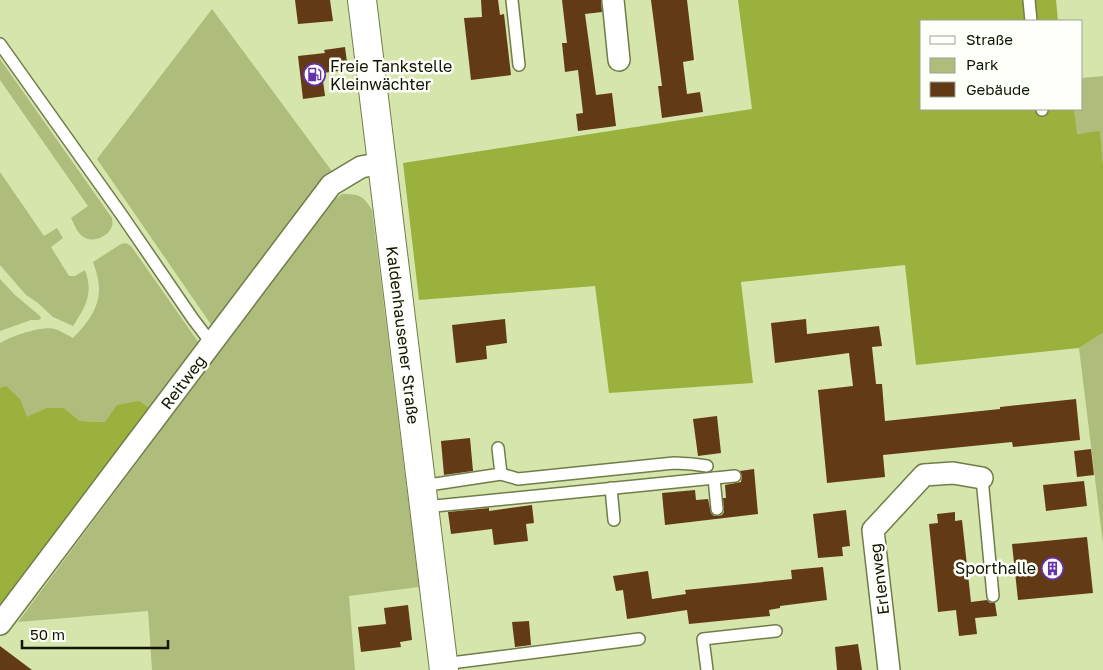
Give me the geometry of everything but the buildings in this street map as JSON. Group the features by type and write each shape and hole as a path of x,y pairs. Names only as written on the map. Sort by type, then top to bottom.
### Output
{"main road":[{"name":"Kaldenhausener Straße","path":"362,0 444,667"}],"street":[{"path":"613,0 619,60"},
{"name":"Reitweg","path":"0,624 331,185 361,167 382,163"},
{"name":"Erlenweg","path":"889,670 873,530 924,475 953,472 982,478"}],"lane":[{"path":"512,0 519,65"},
{"path":"1029,0 1031,20"},
{"path":"0,44 212,344"},
{"path":"498,448 501,474"},
{"path":"423,496 501,474 518,479 674,463 707,466"},
{"path":"423,496 611,488 735,476"},
{"path":"714,478 717,509"},
{"path":"982,478 992,596"},
{"path":"611,488 614,520"},
{"path":"706,670 703,639 776,631"},
{"path":"444,667 638,639"}],"green space":[{"path":"738,0 1056,0 1058,20 920,20 920,110 1074,110 1077,134 1100,131 1103,165 1103,333 1079,348 916,365 905,265 741,282 753,383 609,393 595,286 419,300 403,163 752,109"},
{"path":"212,9 334,174 212,326 97,159"},
{"path":"0,59 112,218 110,230 104,236 90,239 82,236 77,230 71,218 88,206 0,80"},
{"path":"1103,76 1103,165 1100,132 1076,134 1074,110 1083,110 1083,78"},
{"path":"0,172 44,236 57,228 63,238 51,247 69,276 75,276 85,270 89,286 87,300 73,326 53,317 26,295 0,265"},
{"path":"342,194 360,196 372,210 419,587 349,596 355,670 152,670 148,611 18,622 330,203"},
{"path":"126,243 131,246 199,343 152,410 105,422 80,421 64,408 46,408 27,418 0,388 0,343 19,334 50,328 73,338 88,320 97,303 99,285 93,262 121,244"},
{"path":"0,279 15,295 40,316 39,320 31,320 0,331"},
{"path":"1103,333 1103,544 1079,348"},
{"path":"6,386 20,399 27,417 46,408 64,408 80,421 105,422 117,405 139,401 152,410 0,611 0,388"}],"place":[{"name":"Freie Tankstelle Kleinwächter","path":"314,75"},
{"name":"Sporthalle","path":"1052,568"}]}
